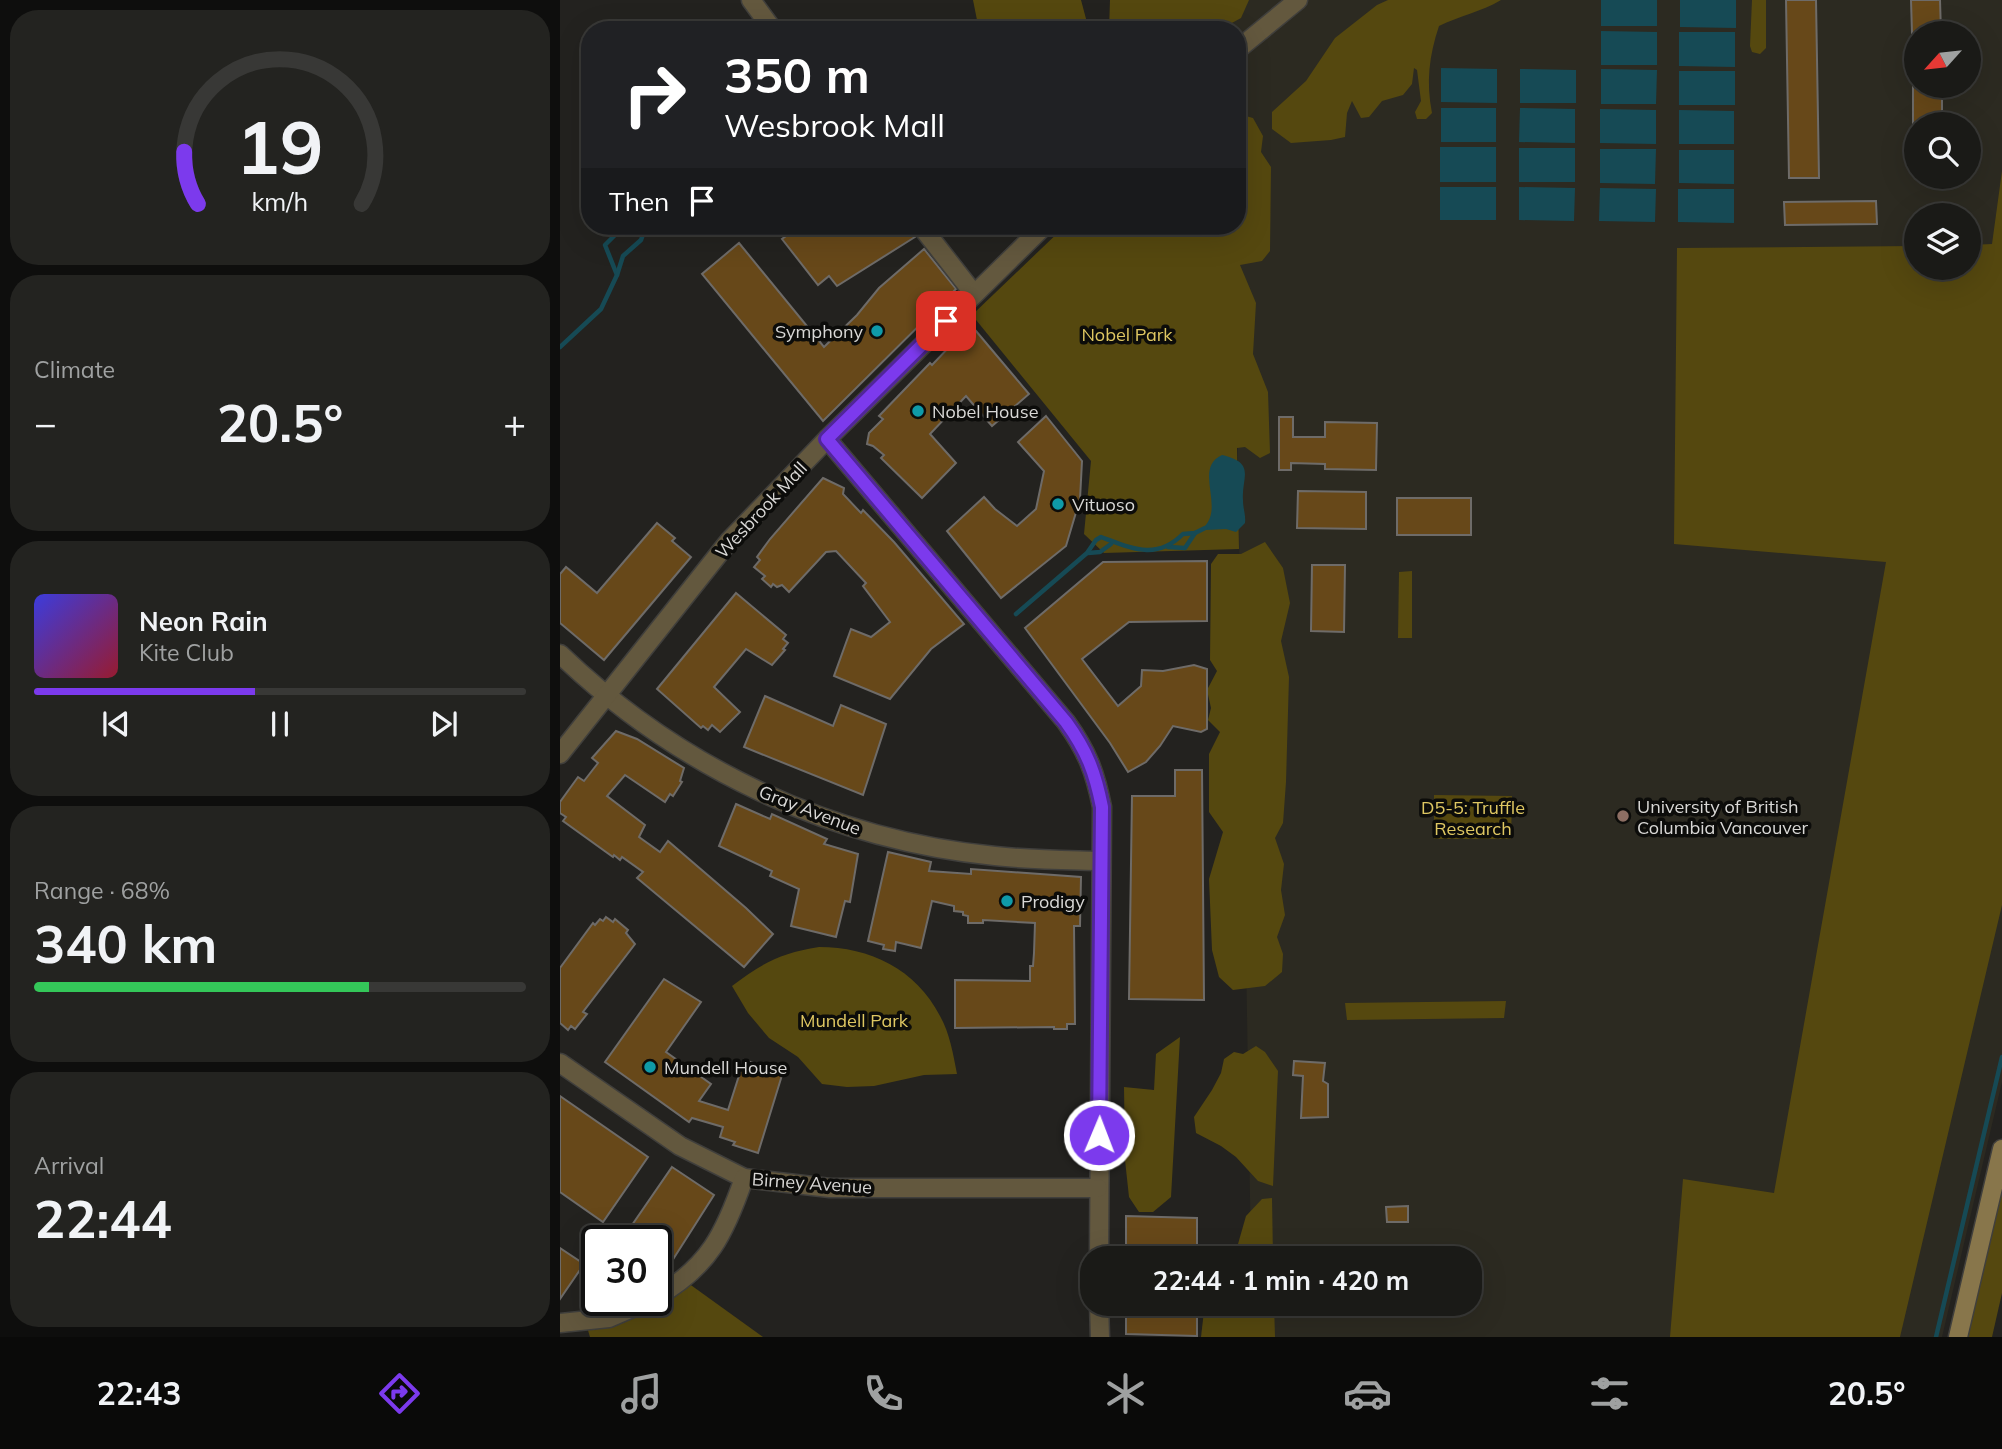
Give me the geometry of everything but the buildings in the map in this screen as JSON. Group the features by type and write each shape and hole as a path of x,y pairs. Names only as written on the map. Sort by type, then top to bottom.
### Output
{"main road":[{"path":"1958,1337 2002,1149"}],"street":[{"path":"751,0 767,21"},
{"path":"1246,43 1298,0"},
{"path":"928,235 974,294"},
{"name":"Wesbrook Mall","path":"560,754 729,541 827,439 1035,235"},
{"path":"827,439 990,629 1082,744 1094,771 1102,807 1099,1246"},
{"name":"Gray Avenue","path":"560,654 606,695 656,733 705,764 742,784 828,820 895,840 945,850 996,856 1101,860"},
{"name":"Birney Avenue","path":"560,1063 680,1146 744,1178 830,1188 1098,1188"},
{"path":"672,1287 681,1282 712,1250 726,1228 744,1178"},
{"path":"560,1323 614,1316"},
{"path":"1100,1316 1100,1337"}],"shaded area":[{"name":"University of British Columbia Vancouver","path":"1176,0 2002,0 2002,1082 1942,1337 1253,1337 1252,1316 1482,1316 1482,1246 1251,1246 1234,235 1246,235 1246,21 1188,21"}],"green space":[{"path":"973,0 1081,0 1087,21 977,21"},
{"path":"1110,0 1249,0 1241,18 1236,21 1109,21"},
{"path":"1388,0 1501,0 1439,26 1430,69 1432,113 1426,119 1417,119 1415,112 1421,101 1417,70 1414,68 1412,84 1403,95 1382,101 1369,117 1361,118 1352,101 1347,113 1345,137 1291,143 1272,129 1272,112 1306,81 1335,38 1377,5"},
{"path":"1752,0 1766,0 1766,48 1760,54 1752,52 1750,46"},
{"name":"Nobel Park","path":"1246,116 1253,118 1263,136 1261,152 1271,167 1270,251 1262,261 1240,265 1256,303 1253,354 1268,392 1270,453 1260,458 1245,447 1237,448 1239,549 1104,553 1084,534 1091,461 972,315 1056,235 1246,235"},
{"path":"2002,171 2002,905 1900,1337 1670,1337 1683,1179 1774,1193 1886,562 1674,544 1677,248 1904,246 1904,280 1981,280 1981,244 1992,244"},
{"path":"1265,542 1283,568 1290,603 1281,641 1289,677 1286,782 1283,823 1275,838 1284,864 1281,890 1285,915 1277,937 1283,954 1282,972 1265,986 1233,990 1219,977 1212,950 1209,879 1223,832 1209,812 1209,754 1220,732 1208,720 1211,708 1207,690 1217,671 1210,660 1211,564 1218,554 1241,554"},
{"path":"1412,571 1412,638 1398,638 1399,572"},
{"name":"D5-5: Truffle Research","path":"1434,795 1512,796 1511,839 1434,839"},
{"name":"Mundell Park","path":"819,947 856,951 873,956 890,964 918,985 943,1023 951,1044 957,1074 924,1075 874,1086 822,1084 798,1057 769,1038 748,1013 732,986 772,960"},
{"path":"1506,1001 1504,1018 1347,1020 1345,1003"},
{"path":"1180,1037 1171,1197 1153,1212 1139,1212 1129,1197 1125,1160 1124,1087 1154,1090 1156,1054"},
{"path":"1256,1046 1265,1052 1278,1071 1273,1186 1258,1181 1236,1157 1196,1133 1194,1117 1221,1073 1224,1059 1234,1052 1243,1054"},
{"path":"2002,1188 2002,1293 1992,1337 1967,1337"},
{"path":"1272,1198 1273,1246 1237,1246 1246,1216 1262,1199"},
{"path":"688,1283 763,1337 590,1337 587,1327 612,1316 672,1316 672,1290"},
{"path":"1203,1316 1274,1316 1275,1337 1201,1337"}],"water":[{"path":"1601,0 1657,0 1657,26 1601,26"},
{"path":"1680,0 1736,0 1736,28 1680,27"},
{"path":"1601,31 1657,32 1657,65 1601,65"},
{"path":"1679,32 1735,32 1735,67 1679,66"},
{"path":"1441,68 1497,69 1497,103 1441,102"},
{"path":"1520,69 1576,70 1576,103 1520,103"},
{"path":"1601,69 1657,70 1656,104 1601,104"},
{"path":"1679,71 1735,71 1735,105 1679,105"},
{"path":"1441,108 1496,108 1496,142 1441,142"},
{"path":"1520,108 1575,109 1575,143 1519,142"},
{"path":"1600,109 1656,110 1656,144 1600,143"},
{"path":"1679,110 1734,111 1734,144 1679,144"},
{"path":"1440,147 1496,147 1496,182 1440,182"},
{"path":"1519,148 1575,148 1575,182 1519,182"},
{"path":"1600,149 1656,149 1655,184 1600,183"},
{"path":"1679,150 1734,150 1734,184 1679,183"},
{"path":"1440,187 1496,187 1496,220 1440,220"},
{"path":"1519,187 1575,188 1574,221 1519,220"},
{"path":"1600,188 1656,189 1655,222 1599,221"},
{"path":"1678,189 1734,189 1734,223 1678,222"},
{"path":"1222,455 1240,462 1245,472 1245,523 1236,532 1226,529 1206,530 1204,527 1210,519 1212,509 1210,469 1214,461"}],"waterway":[{"path":"615,235 605,245 617,275"},
{"path":"560,347 601,309 623,256 641,240 643,235"},
{"path":"1016,614 1087,553 1101,537 1133,548 1153,550 1173,542 1183,534 1195,533 1205,528"},
{"path":"1168,547 1185,548 1195,533"},
{"path":"1088,553 1100,552 1111,544"},
{"path":"1936,1337 2002,1057"}],"place":[{"name":"Symphony","path":"877,331"},
{"name":"Nobel House","path":"918,411"},
{"name":"Vituoso","path":"1058,504"},
{"name":"University of British Columbia Vancouver","path":"1623,816"},
{"name":"Prodigy","path":"1007,901"},
{"name":"Mundell House","path":"650,1067"}],"route":[{"path":"946,321 827,439 1066,722 1082,744 1094,771 1102,807 1099,1135"}]}
